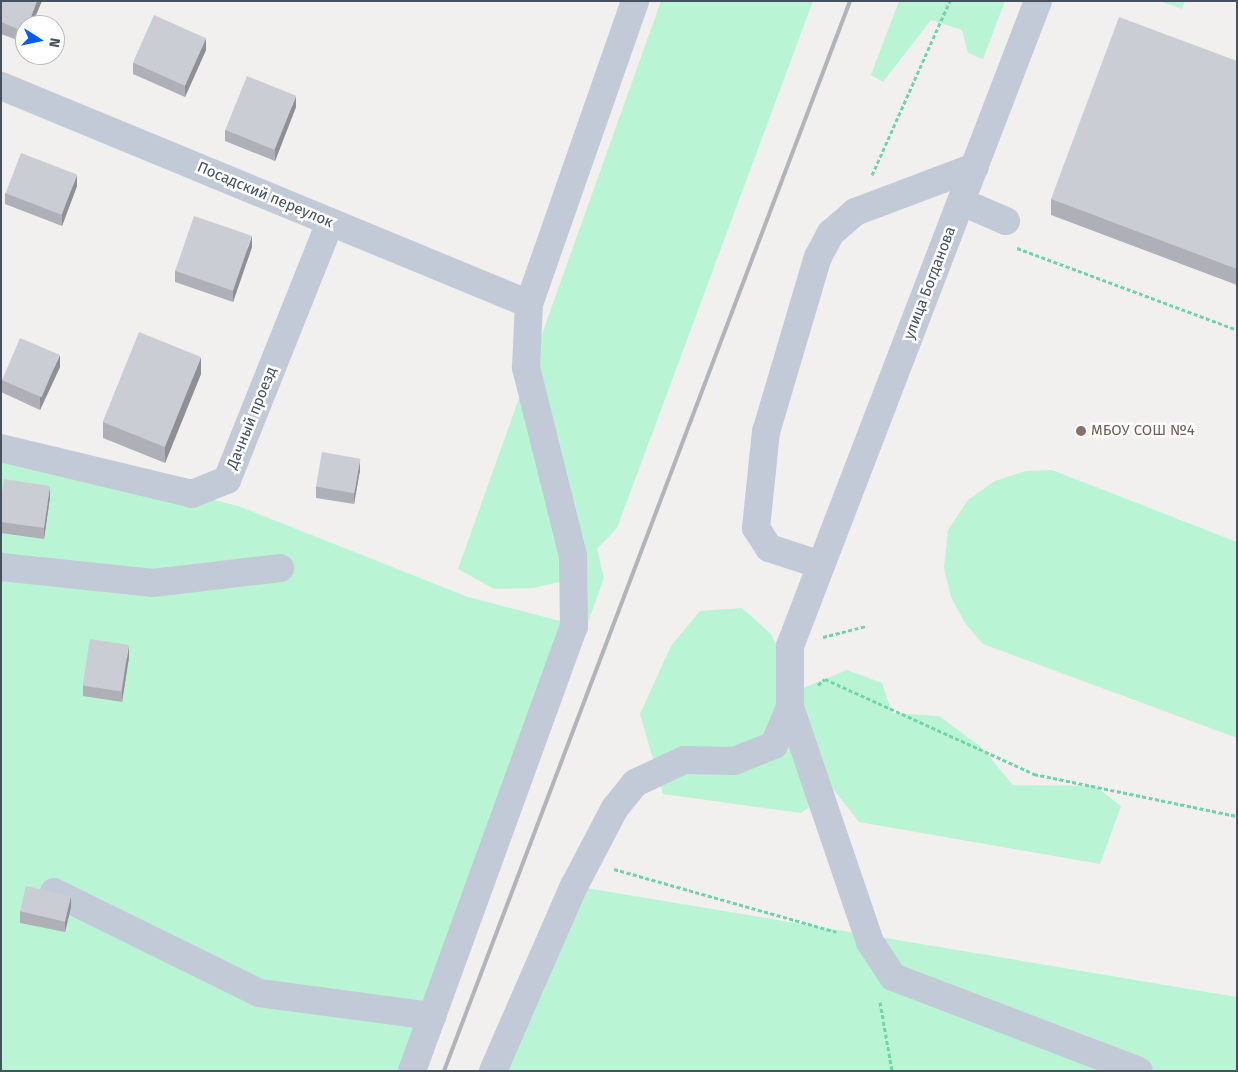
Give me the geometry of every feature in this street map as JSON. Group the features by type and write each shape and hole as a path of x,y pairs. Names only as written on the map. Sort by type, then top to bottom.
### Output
{"street":[{"path":"412,1071 574,627 573,556 526,367 529,304 634,1"},
{"name":"улица Богданова","path":"790,646 1038,1"},
{"name":"Посадский переулок","path":"1,86 529,304"},
{"path":"821,565 769,548 756,528 766,432 818,257 831,232 855,212 975,167"},
{"path":"962,202 1007,233"},
{"name":"Дачный проезд","path":"1,448 192,494 226,480 330,222"},
{"path":"1,567 153,583 280,568"},
{"path":"790,646 790,707 870,942 893,977 1140,1071"},
{"path":"493,1071 587,862 615,808 635,783 684,760 734,760 774,745 790,707"},
{"path":"54,892 259,993 432,1016"}],"path":[{"path":"855,212 950,1"},
{"path":"1007,233 1237,330"},
{"path":"790,646 866,626"},
{"path":"825,679 1034,774 1237,816"},
{"path":"587,862 870,942"},
{"path":"880,997 892,1071"}],"green space":[{"path":"661,1 813,1 617,528 597,549 604,578 588,622 576,622 564,581 533,588 494,589 458,569"},
{"path":"899,1 1005,1 983,59 968,53 962,30 931,20 883,82 871,75"},
{"path":"1160,1 1185,1 1182,9"},
{"path":"1,448 238,506 468,597 564,622 398,1071 1,1071"},
{"path":"1052,470 1237,542 1237,738 983,644 965,623 951,597 944,568 948,530 968,500 995,481 1026,471"},
{"path":"742,608 771,634 798,690 847,670 882,683 892,713 939,716 981,747 1013,785 1095,786 1121,806 1100,864 859,822 833,789 801,813 663,794 640,714 671,646 700,611"},
{"path":"574,886 1237,997 1237,1071 493,1071"}],"building":[{"path":"1,1 37,1 32,15 15,15 15,28 1,22"},
{"path":"154,15 206,38 185,86 133,63"},
{"path":"1119,17 1237,61 1237,269 1051,199"},
{"path":"247,76 296,96 274,150 225,130"},
{"path":"21,153 77,175 62,215 6,193"},
{"path":"194,216 252,236 233,291 175,271"},
{"path":"139,332 201,357 165,447 103,422"},
{"path":"20,338 60,355 42,397 2,380"},
{"path":"322,452 360,459 354,493 316,486"},
{"path":"4,479 50,486 44,528 1,522 1,500"},
{"path":"90,639 129,645 121,692 83,685"},
{"path":"26,886 71,896 65,922 20,911"}],"railway":[{"path":"444,1071 850,1"}],"place":[{"name":"МБОУ СОШ №4","path":"1081,431"}]}
